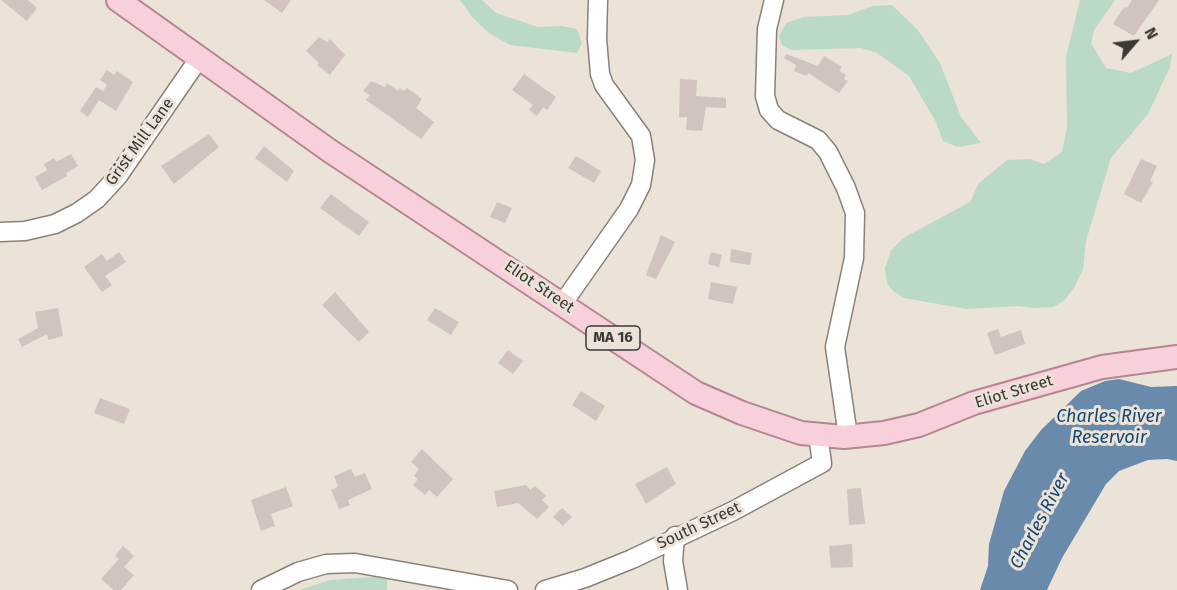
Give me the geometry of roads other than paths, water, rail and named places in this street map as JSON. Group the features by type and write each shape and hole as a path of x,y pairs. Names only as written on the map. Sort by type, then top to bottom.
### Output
{"main road":[{"name":"Eliot Street","path":"118,0 330,151 696,393 742,413 801,433 848,436 884,433 919,425 974,404 1102,367 1177,357"}],"street":[{"path":"563,303 629,208 641,185 645,160 641,136 604,85 600,74 597,39 598,0"},
{"path":"774,0 767,28 765,96 769,110 777,120 818,140 828,152 846,188 855,213 854,258 835,346 848,436"},
{"name":"Grist Mill Lane","path":"0,232 25,231 55,224 77,213 97,199 118,176 200,57"},
{"name":"South Street","path":"545,590 594,574 733,511 822,463 818,435"},
{"path":"675,536 673,561 678,590"},
{"path":"261,590 298,572 326,564 355,563 508,590"}],"water":[{"name":"Charles River Reservoir","path":"1119,379 1151,387 1177,386 1177,461 1148,460 1119,471 1106,484 1062,558 1047,590 980,590 988,566 989,544 1004,491 1025,451 1041,430 1081,391 1105,381"}],"water label":[{"name":"Charles River","path":"1040,521"}]}
